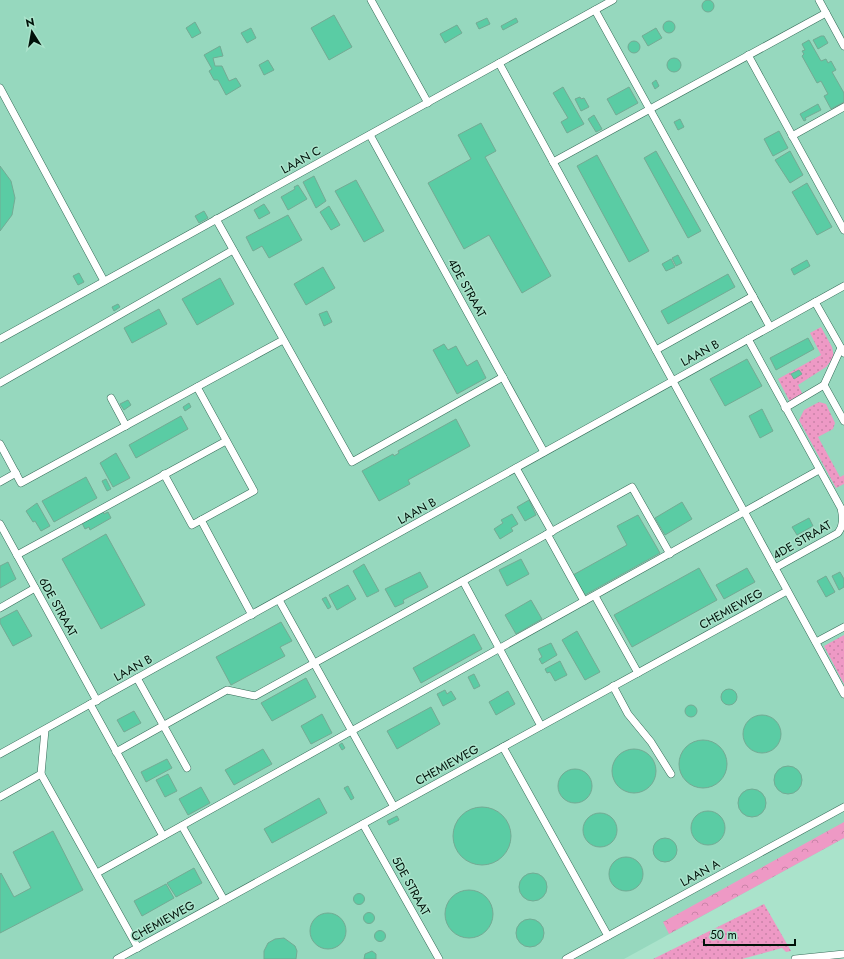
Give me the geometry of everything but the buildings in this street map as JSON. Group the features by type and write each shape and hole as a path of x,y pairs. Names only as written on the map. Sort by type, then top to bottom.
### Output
{"lane":[{"path":"371,0 428,103"},
{"name":"LAAN C","path":"0,339 613,0"},
{"path":"819,0 844,46"},
{"path":"595,10 770,327"},
{"path":"553,162 826,13"},
{"path":"748,55 792,136 841,219 844,230"},
{"path":"499,63 775,568"},
{"path":"0,88 104,281"},
{"path":"792,136 844,107"},
{"name":"4DE STRAAT","path":"370,135 544,452"},
{"path":"216,219 352,462 503,378"},
{"path":"0,383 233,250"},
{"name":"LAAN B","path":"0,754 844,286"},
{"path":"656,350 753,296"},
{"path":"786,408 824,385 842,351 815,302"},
{"path":"0,444 21,483 284,340"},
{"name":"4DE STRAAT","path":"748,340 820,470 843,516 842,528 838,533 775,568 844,694"},
{"path":"824,385 844,421"},
{"path":"164,474 192,525 254,491 197,387"},
{"path":"111,398 126,426"},
{"path":"17,555 226,441"},
{"path":"516,468 584,602"},
{"path":"97,873 820,470"},
{"path":"0,482 16,473"},
{"path":"116,752 227,690 255,696 632,487 670,554"},
{"path":"201,520 252,615"},
{"name":"6DE STRAAT","path":"0,524 35,588 94,703 116,752 163,836"},
{"path":"463,581 541,726"},
{"path":"0,608 35,588"},
{"name":"CHEMIEWEG","path":"117,959 787,591"},
{"path":"595,596 638,672"},
{"path":"279,600 394,807"},
{"path":"816,642 844,626"},
{"path":"137,678 187,768"},
{"path":"613,686 628,714 651,742 671,774"},
{"path":"45,730 41,774 138,948"},
{"path":"503,747 608,936"},
{"path":"0,797 41,774"},
{"name":"LAAN A","path":"566,959 844,807"},
{"name":"5DE STRAAT","path":"363,824 439,959"},
{"path":"182,826 224,900"},
{"path":"795,959 844,954"}],"shaded area":[{"path":"0,0 844,0 844,838 624,959 0,959"}],"green space":[{"path":"821,327 832,347 834,357 826,367 798,385 803,395 790,402 778,379 821,355 810,333"},
{"path":"819,402 826,404 835,423 833,429 818,437 840,477 844,475 844,484 836,488 799,420 804,410"},
{"path":"844,635 844,684 824,646"},
{"path":"844,822 844,838 669,934 663,922"},
{"path":"764,904 791,951 786,952 782,948 742,959 653,959"}]}
